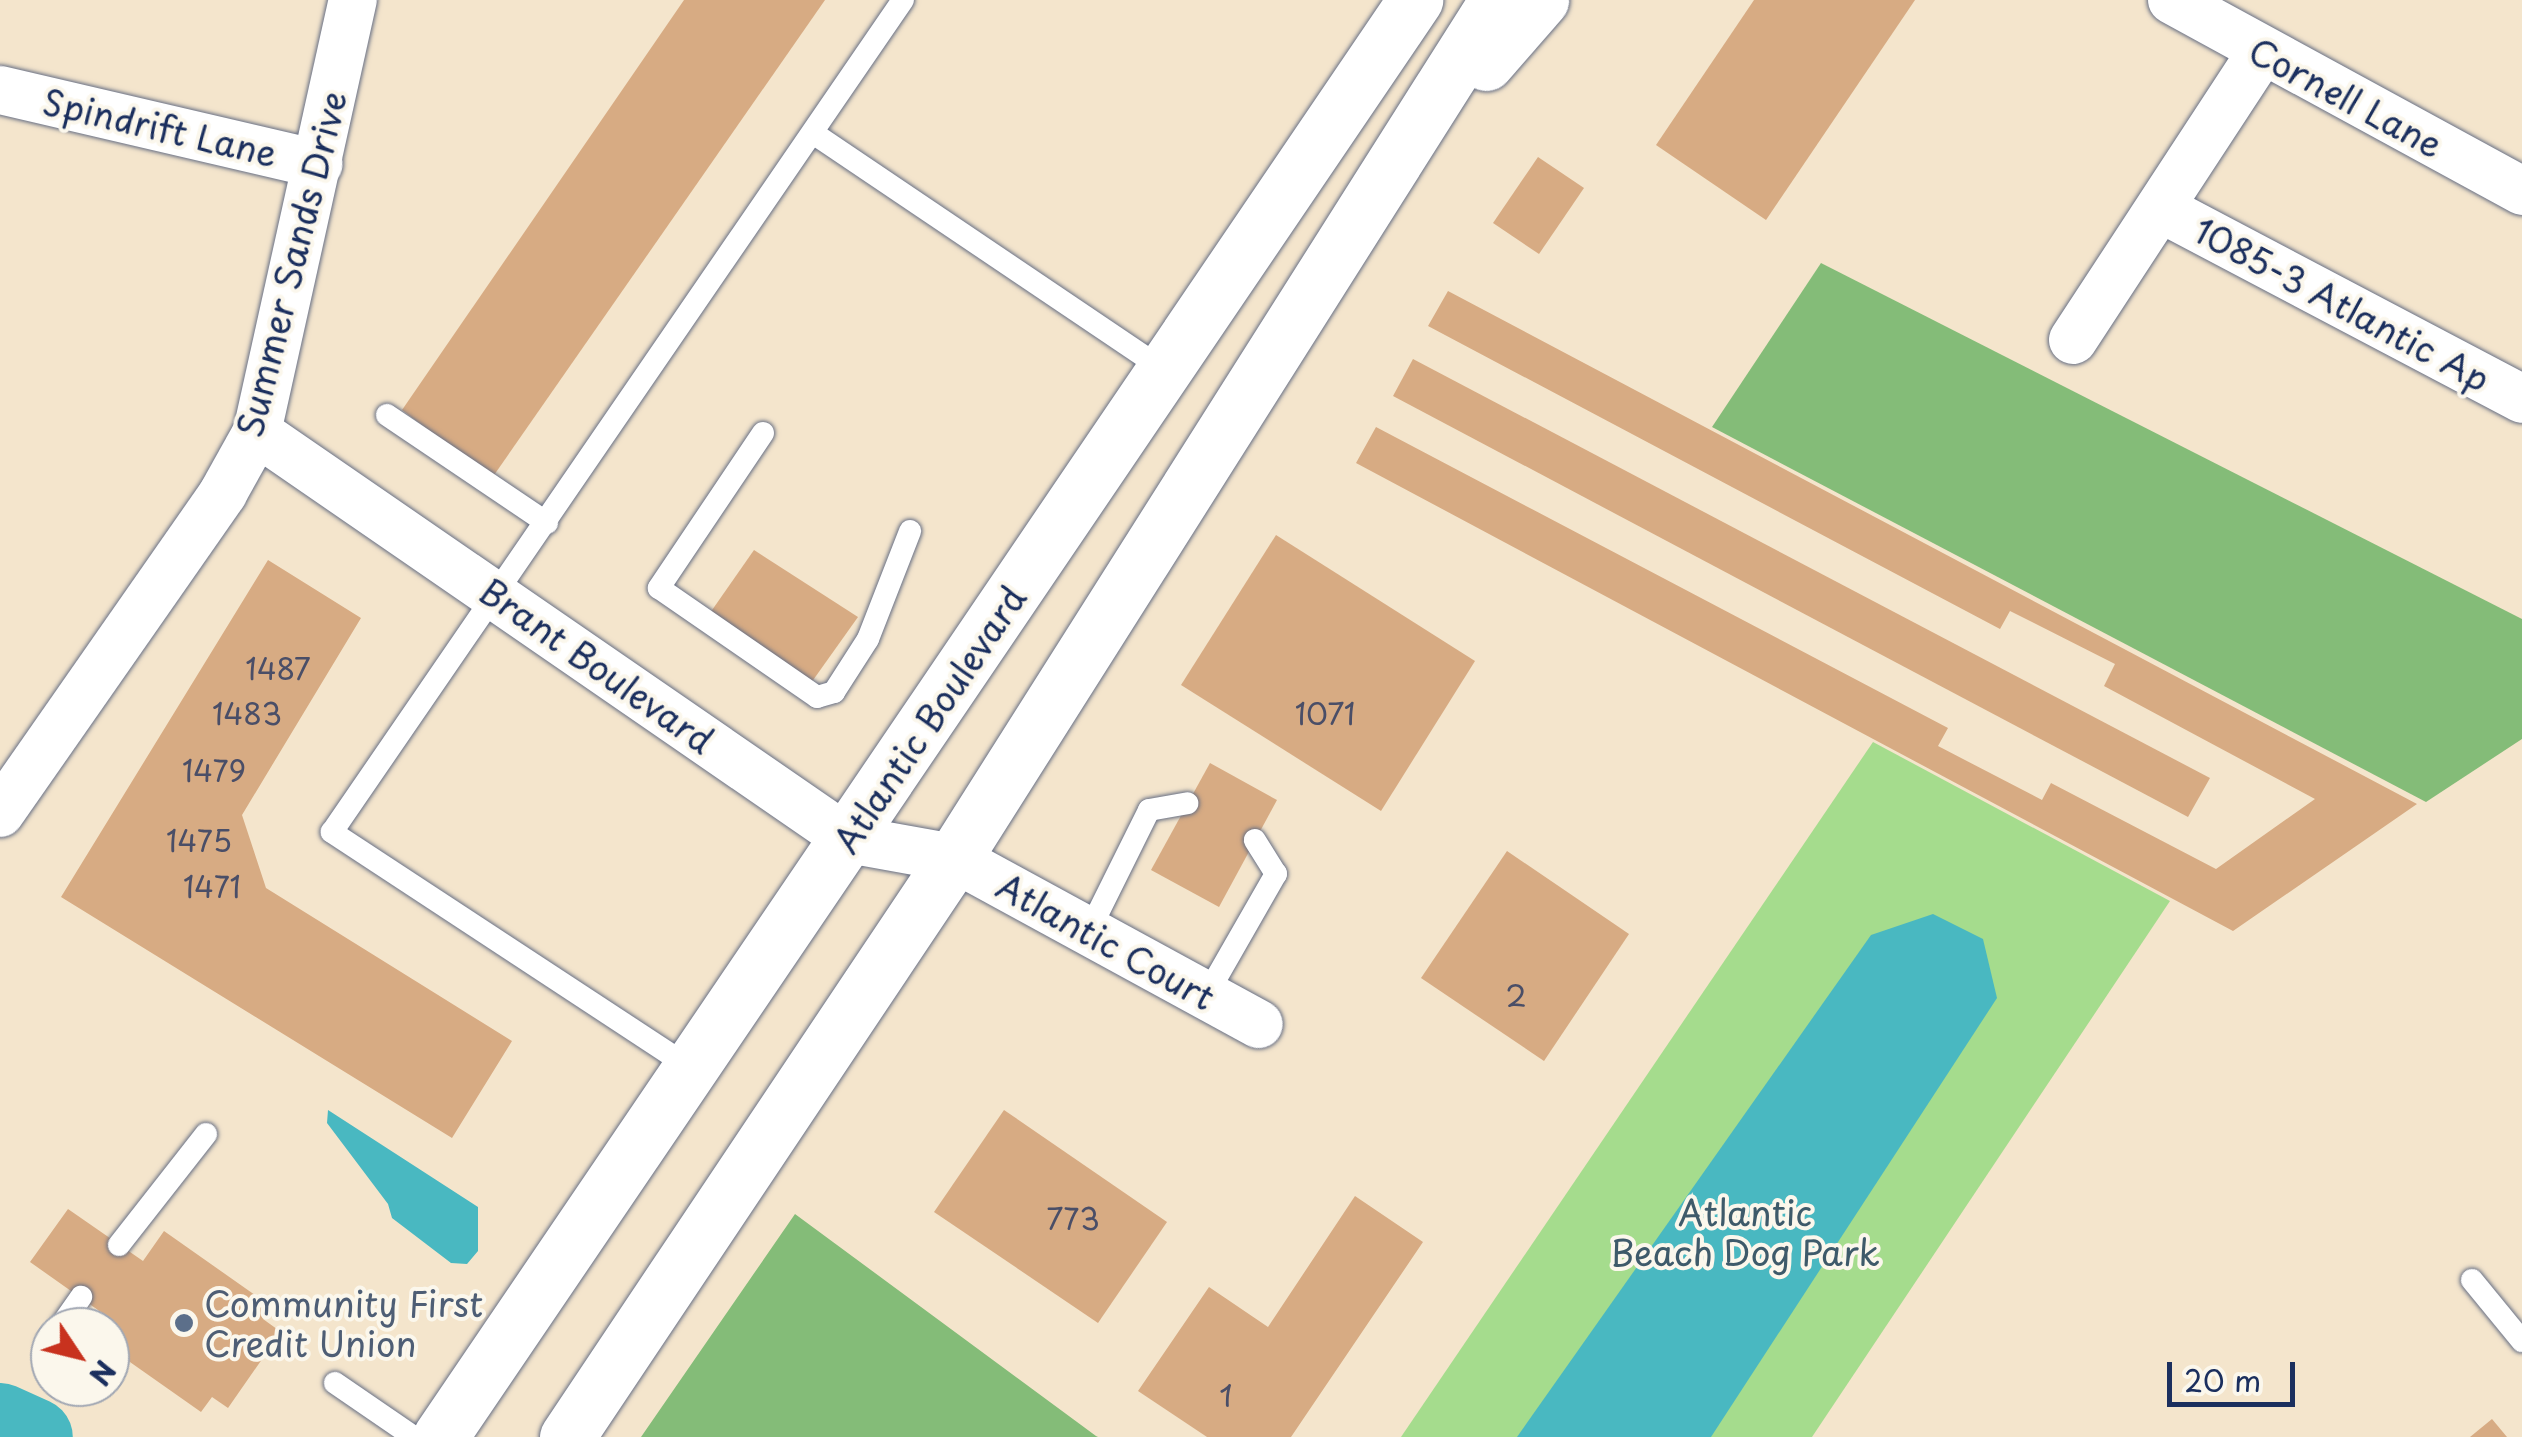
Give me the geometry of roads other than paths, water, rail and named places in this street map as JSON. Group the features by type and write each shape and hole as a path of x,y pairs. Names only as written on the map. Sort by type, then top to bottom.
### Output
{"highway":[{"name":"Atlantic Boulevard","path":"440,1437 1415,0"},
{"path":"568,1437 954,858 1497,0"},
{"path":"1369,198 1541,0"}],"street":[{"name":"Summer Sands Drive","path":"0,813 223,493 257,432 353,0"},
{"name":"Cornell Lane","path":"2172,0 2261,53 2522,191"},
{"path":"2073,340 2261,53"},
{"name":"Spindrift Lane","path":"0,90 319,164"},
{"name":"1085-3 Atlantic Ap","path":"2162,209 2522,399"},
{"name":"Brant Boulevard","path":"257,432 848,839 954,858"},
{"name":"Atlantic Court","path":"954,858 1258,1024"}],"lane":[{"path":"691,1068 332,832 497,597 903,0"},
{"path":"813,133 1165,370"},
{"path":"387,415 547,523"},
{"path":"764,433 659,588 818,697 834,692 868,639 910,532"},
{"path":"1088,931 1149,810 1188,804"},
{"path":"1206,996 1276,874 1255,840"},
{"path":"119,1245 206,1134"},
{"path":"2472,1280 2522,1342"},
{"path":"74,1307 80,1298"},
{"path":"335,1383 414,1437"}],"water":[{"path":"1933,914 1983,939 1997,998 1711,1437 1517,1437 1871,935"},
{"path":"328,1110 478,1207 478,1251 467,1264 451,1263 392,1218 388,1204 327,1123"}],"waterway":[{"path":"0,1422 34,1437"}],"place":[{"name":"Community First Credit Union","path":"184,1323"}],"park label":[{"name":"Atlantic Beach Dog Park","path":"1745,1232"}]}
